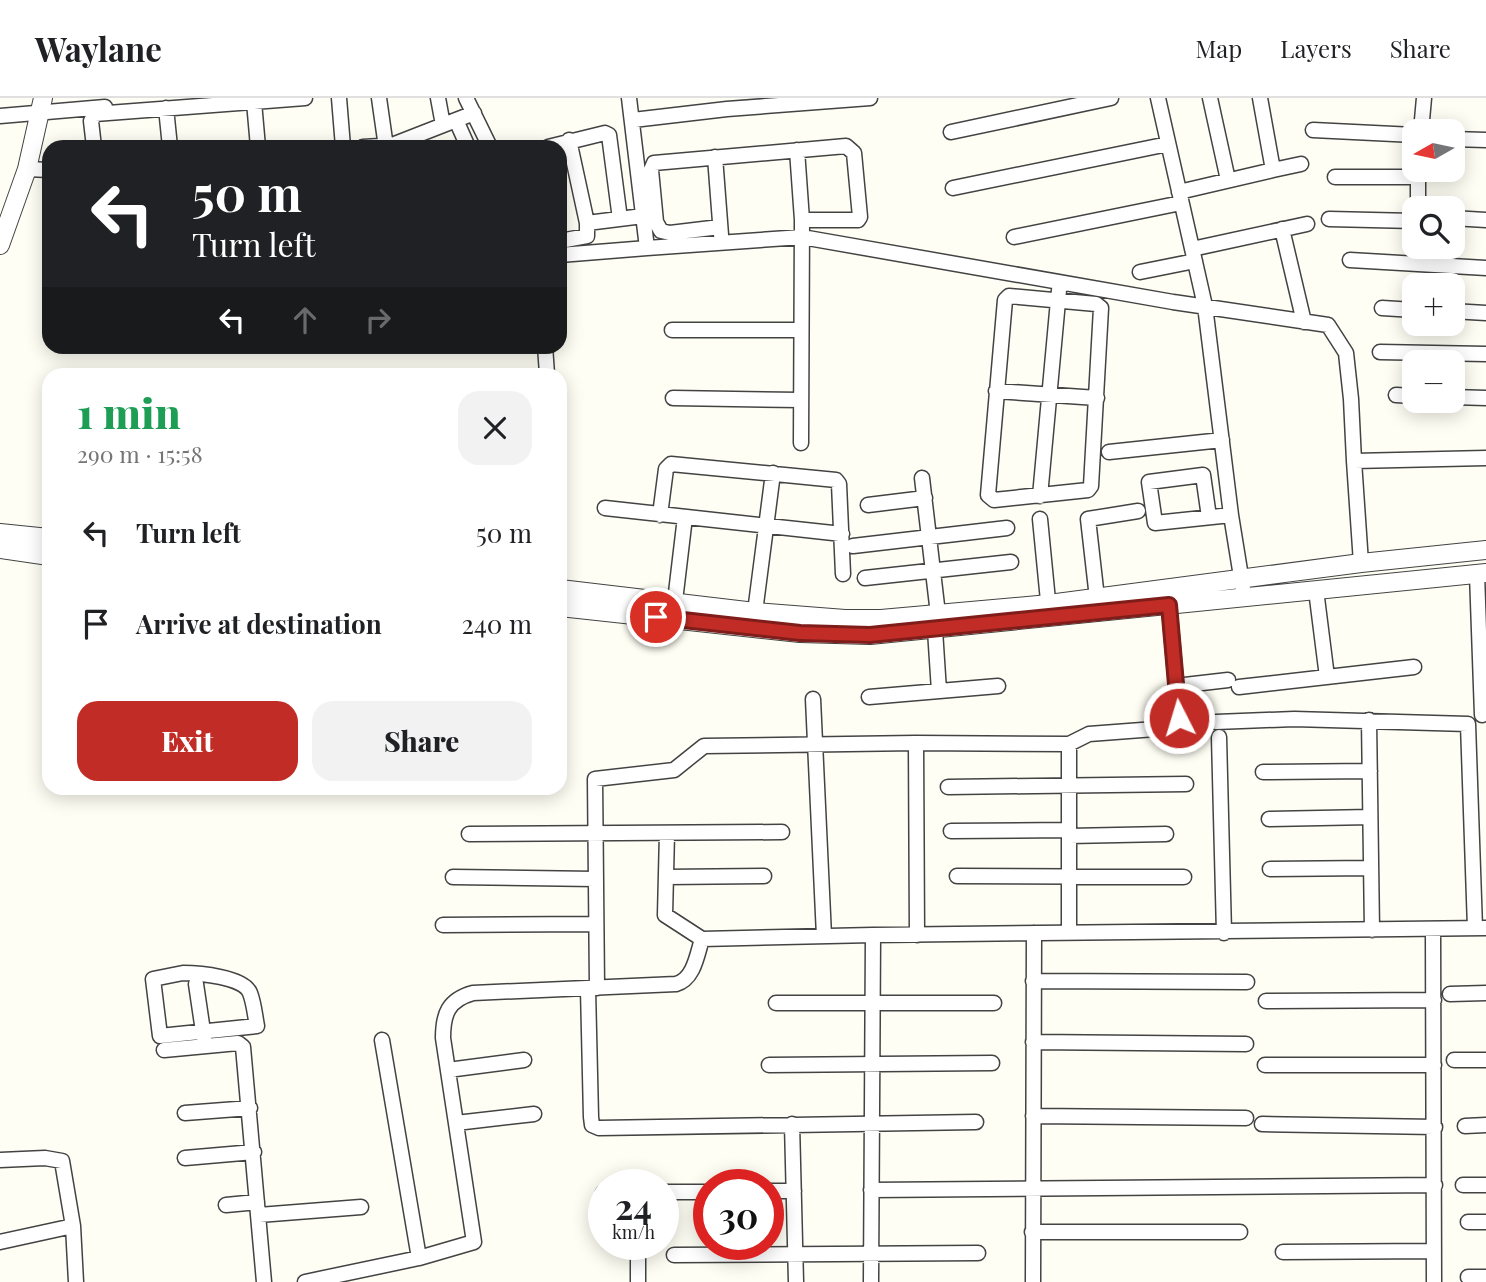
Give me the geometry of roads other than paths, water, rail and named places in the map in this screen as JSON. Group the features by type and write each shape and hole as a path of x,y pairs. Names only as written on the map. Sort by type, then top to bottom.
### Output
{"street":[{"path":"93,140 91,121 95,114 197,98"},
{"path":"0,116 41,106 254,102 305,98"},
{"path":"339,98 342,140"},
{"path":"377,98 382,140"},
{"path":"438,98 463,140"},
{"path":"466,98 486,140"},
{"path":"629,98 647,248"},
{"path":"633,120 726,104 870,98"},
{"path":"951,132 1111,98"},
{"path":"1158,98 1205,306 1244,597"},
{"path":"1210,98 1228,180"},
{"path":"1260,98 1273,170"},
{"path":"1422,119 1423,98"},
{"path":"164,102 169,140"},
{"path":"254,102 257,140"},
{"path":"0,245 27,169 41,106"},
{"path":"402,140 474,113"},
{"path":"1313,130 1402,134"},
{"path":"567,240 587,236 587,223 569,140 605,133 609,135 621,219"},
{"path":"1465,139 1486,140"},
{"path":"953,188 1168,144"},
{"path":"720,227 670,233 661,231 656,222 651,170 654,163 846,146 850,148 854,153 860,217 855,221 802,220"},
{"path":"797,150 802,220 800,443"},
{"path":"715,157 721,243"},
{"path":"1014,237 1180,198 1228,180 1301,164"},
{"path":"27,169 42,170"},
{"path":"1335,177 1402,175"},
{"path":"587,223 643,216"},
{"path":"1465,218 1486,219"},
{"path":"1329,219 1402,221"},
{"path":"1140,272 1282,229 1307,224"},
{"path":"1282,229 1304,321"},
{"path":"567,254 802,237 1328,325 1346,353 1361,563"},
{"path":"1350,260 1486,268"},
{"path":"1040,496 1060,282"},
{"path":"1009,296 1058,299 1096,304 1101,308 1091,486 1088,490 994,500 988,495 996,391 1005,300 1009,296"},
{"path":"1382,309 1402,310"},
{"path":"1465,312 1486,313"},
{"path":"672,330 801,330"},
{"path":"1380,352 1486,354"},
{"path":"996,391 1097,398"},
{"path":"1396,395 1402,395"},
{"path":"1465,397 1486,398"},
{"path":"673,398 800,400"},
{"path":"1109,452 1222,440"},
{"path":"1354,461 1486,458"},
{"path":"660,514 666,469 671,464 838,481 843,574"},
{"path":"755,612 773,473"},
{"path":"1209,517 1203,475 1149,482 1155,523 1231,515"},
{"path":"922,478 934,571 939,691"},
{"path":"868,505 925,498"},
{"path":"605,508 842,534"},
{"path":"1097,597 1088,519 1138,511"},
{"path":"675,601 685,517"},
{"path":"1040,519 1049,611"},
{"path":"853,547 1007,528"},
{"path":"0,533 42,537"},
{"path":"0,549 42,555"},
{"path":"1049,611 1097,597 1486,550"},
{"path":"865,578 1011,562"},
{"path":"567,608 800,633 870,635 937,622 1049,611 1169,605 1482,573 1482,715"},
{"path":"567,590 755,612 937,622"},
{"path":"1316,590 1327,677"},
{"path":"1169,605 1179,718"},
{"path":"1176,685 1327,677 1414,667"},
{"path":"869,697 998,686"},
{"path":"813,699 824,936"},
{"path":"667,833 665,915 702,939 1480,928 1468,724 1294,719 1216,722"},
{"path":"1369,720 1371,930"},
{"path":"976,1122 599,1128 592,1125 595,779 674,770 704,746 1069,744 1089,734 1155,729"},
{"path":"1219,737 1224,933"},
{"path":"915,743 917,935"},
{"path":"1069,744 1069,932"},
{"path":"1264,772 1370,771"},
{"path":"948,787 1186,785"},
{"path":"1269,819 1370,817"},
{"path":"951,831 1166,834"},
{"path":"469,834 782,832"},
{"path":"1270,869 1371,868"},
{"path":"666,877 764,876"},
{"path":"957,876 1184,877"},
{"path":"453,877 595,879"},
{"path":"443,925 595,924"},
{"path":"1433,930 1434,1282"},
{"path":"1033,1282 1034,933"},
{"path":"871,1282 873,935"},
{"path":"305,1282 419,1258 474,1242 447,1070 443,1027 447,1010 461,996 473,993 592,989 683,982 690,974 702,939"},
{"path":"164,1050 204,1039 257,1026 250,991 245,986 219,976 195,973 152,979 160,1037 204,1039 238,1043 243,1047 264,1282"},
{"path":"1033,981 1247,982"},
{"path":"196,984 204,1039"},
{"path":"1450,993 1486,993"},
{"path":"1266,1001 1434,1000"},
{"path":"776,1003 995,1003"},
{"path":"382,1040 419,1258"},
{"path":"1033,1042 1246,1044"},
{"path":"447,1070 524,1060"},
{"path":"1454,1060 1486,1060"},
{"path":"769,1065 992,1063"},
{"path":"1265,1065 1434,1065"},
{"path":"185,1113 250,1108"},
{"path":"456,1123 534,1114"},
{"path":"1033,1116 1246,1118"},
{"path":"1262,1124 1435,1127"},
{"path":"792,1125 796,1282"},
{"path":"1465,1126 1486,1125"},
{"path":"185,1158 254,1152"},
{"path":"0,1160 45,1158 62,1161 73,1226 76,1282"},
{"path":"871,1190 1435,1185"},
{"path":"1463,1185 1486,1185"},
{"path":"784,1191 794,1191"},
{"path":"226,1205 258,1209 361,1208"},
{"path":"1468,1222 1486,1222"},
{"path":"0,1242 73,1226"},
{"path":"1032,1232 1240,1232"},
{"path":"1283,1252 1434,1251"},
{"path":"679,1255 978,1254"},
{"path":"638,1260 638,1282"},
{"path":"1468,1277 1486,1277"}]}
